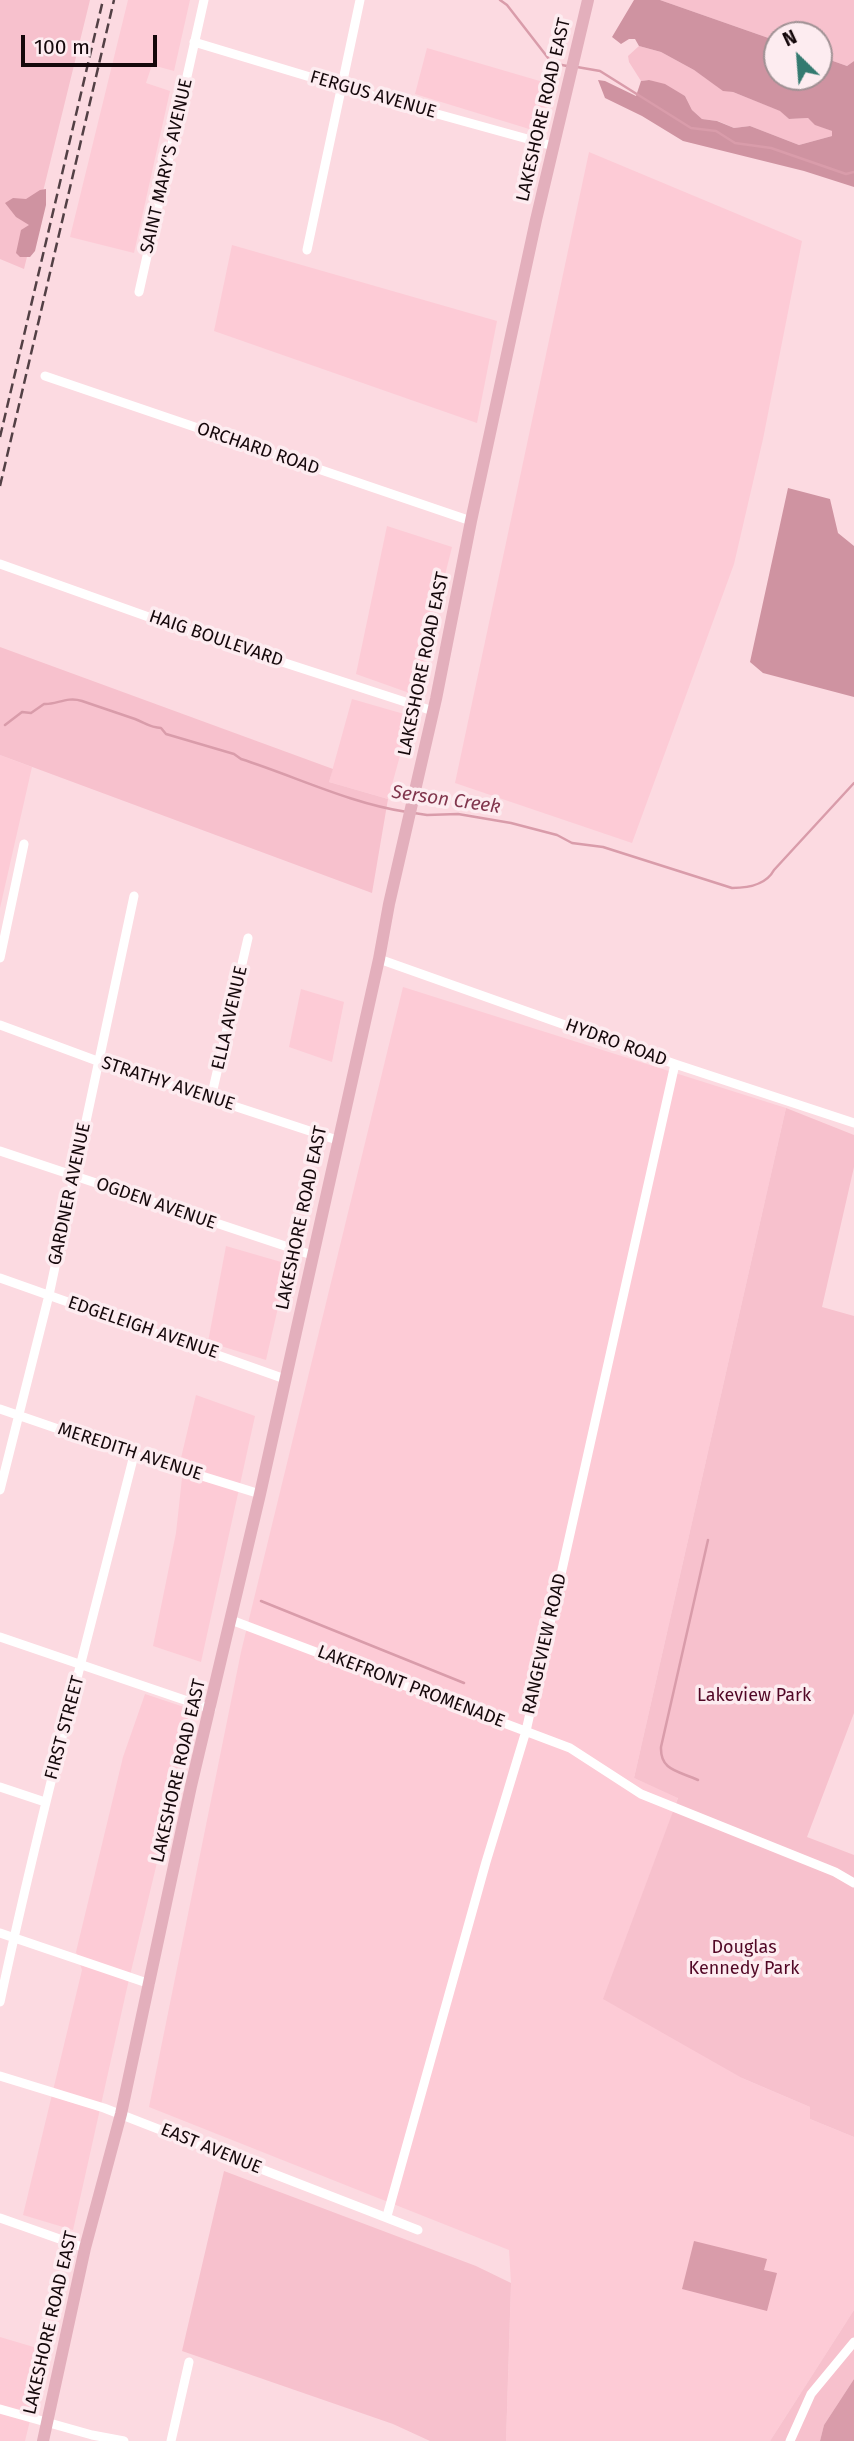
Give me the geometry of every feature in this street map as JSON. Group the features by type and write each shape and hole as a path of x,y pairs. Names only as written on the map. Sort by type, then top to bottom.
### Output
{"main road":[{"name":"LAKESHORE ROAD EAST","path":"43,2441 85,2248 121,2114 191,1786 260,1494 379,958 388,904 433,711 471,521 553,146 588,0"}],"street":[{"name":"SAINT MARY'S AVENUE","path":"139,292 204,0"},
{"path":"307,250 360,0"},
{"name":"FERGUS AVENUE","path":"194,41 553,146"},
{"name":"ORCHARD ROAD","path":"45,376 471,521"},
{"name":"HAIG BOULEVARD","path":"0,564 199,635 433,711"},
{"path":"0,958 24,844"},
{"name":"GARDNER AVENUE","path":"0,1490 48,1295 134,896"},
{"name":"ELLA AVENUE","path":"211,1098 248,938"},
{"name":"HYDRO ROAD","path":"379,958 676,1064 854,1123"},
{"name":"STRATHY AVENUE","path":"0,1025 100,1062 337,1140"},
{"name":"RANGEVIEW ROAD","path":"387,2216 486,1862 526,1731 676,1064"},
{"name":"OGDEN AVENUE","path":"0,1151 312,1255"},
{"name":"EDGELEIGH AVENUE","path":"0,1278 285,1379"},
{"name":"MEREDITH AVENUE","path":"0,1409 260,1494"},
{"name":"FIRST STREET","path":"0,2002 45,1802 134,1455"},
{"name":"LAKEFRONT PROMENADE","path":"231,1620 570,1748 641,1794 835,1872 854,1883"},
{"path":"0,1637 211,1709"},
{"path":"0,1787 45,1802"},
{"path":"0,1933 150,1984"},
{"name":"EAST AVENUE","path":"0,2076 121,2114 418,2230"},
{"path":"0,2218 85,2248"},
{"path":"790,2441 811,2394 854,2342"},
{"path":"171,2441 189,2362"},
{"path":"0,2409 124,2441"}],"shaded area":[{"path":"128,0 190,0 174,71 152,65 146,83 170,91 134,253 70,237"},
{"path":"634,0 660,0 763,36 763,91 833,91 833,61 847,66 854,61 854,187 804,171 683,141 605,98 598,80 636,96 641,81 649,80 665,84 685,96 692,110 702,119 717,121 734,128 750,126 799,145 832,136 832,131 815,125 808,118 789,119 780,111 733,92 723,91 694,70 661,52 639,46 635,39 621,44 612,37"},
{"path":"427,48 550,84 539,132 415,94"},
{"path":"589,152 802,241 763,439 734,564 632,843 455,783"},
{"path":"46,189 46,205 35,251 30,257 20,257 16,253 21,230 29,225 16,217 5,203 13,198 26,199"},
{"path":"232,245 497,321 477,423 214,331"},
{"path":"788,488 830,499 838,533 854,546 854,697 763,673 750,662"},
{"path":"387,526 452,547 415,695 356,674"},
{"path":"352,699 411,716 388,799 329,782"},
{"path":"0,755 32,767 0,908"},
{"path":"403,987 786,1108 634,1778 678,1797 670,1822 742,2078 810,2107 810,2119 854,2137 854,2310 770,2441 506,2441 511,2283 509,2250 149,2107 241,1652"},
{"path":"301,989 344,1002 332,1062 289,1047"},
{"path":"226,1246 288,1264 266,1360 208,1342"},
{"path":"196,1395 255,1416 201,1662 153,1646 176,1533 182,1478 181,1458"},
{"path":"145,1694 190,1709 73,2230 23,2215 82,1970 76,1952 123,1757"},
{"path":"694,2241 767,2259 764,2270 777,2273 767,2311 682,2289"},
{"path":"0,2337 47,2351 25,2441 0,2441"},
{"path":"854,2379 854,2441 820,2441 824,2425"}],"green space":[{"path":"0,0 90,0 24,269 0,259"},
{"path":"660,0 854,0 854,61 847,66 833,61 833,21 763,21 763,36"},
{"path":"639,46 661,52 723,90 781,111 789,119 808,118 832,131 832,136 799,145 750,126 734,128 718,121 702,119 692,110 685,96 649,80 641,81 628,56"},
{"path":"0,647 333,769 329,782 388,799 372,893 0,755"},
{"name":"Lakeview Park","path":"786,1108 854,1135 854,1167 822,1307 854,1316 854,1713 807,1837 854,1855 854,2137 810,2119 810,2107 742,2078 603,1999 678,1798 634,1778"},
{"path":"224,2171 476,2266 511,2283 506,2441 430,2441 393,2424 182,2351"},
{"path":"854,2310 854,2379 824,2425 820,2441 770,2441"}],"waterway":[{"path":"500,0 507,5 552,63 567,66"},
{"path":"577,67 600,71 691,128 716,131 735,143 771,148 846,174 854,172"},
{"name":"Serson Creek","path":"5,725 22,712 31,713 44,704 77,700 161,728 166,734 234,754 241,759 344,796 407,812"},
{"name":"Serson Creek","path":"414,813 458,814 511,823 557,835 572,843 603,847 738,888 756,885 771,875 854,783"},
{"path":"698,1780 667,1766 661,1747 708,1540"},
{"path":"261,1601 464,1683"}],"railway":[{"path":"0,437 103,0"},
{"path":"0,486 114,0"}],"park label":[{"name":"Douglas Kennedy Park","path":"744,1958"}]}
